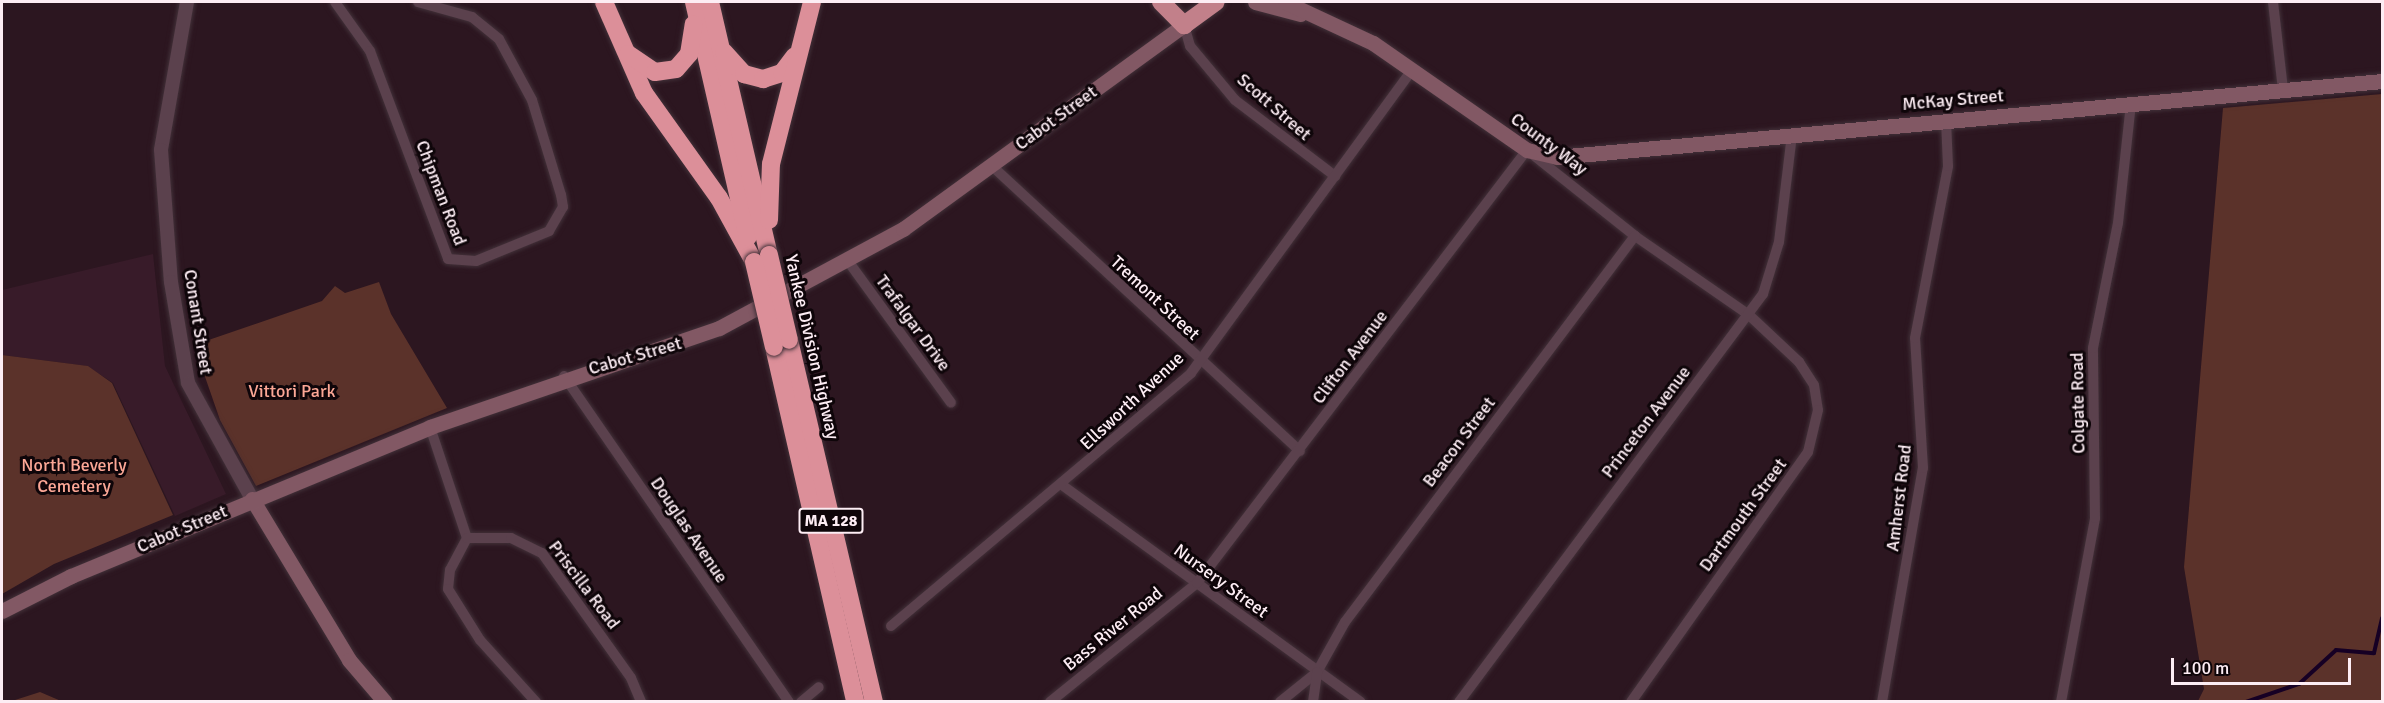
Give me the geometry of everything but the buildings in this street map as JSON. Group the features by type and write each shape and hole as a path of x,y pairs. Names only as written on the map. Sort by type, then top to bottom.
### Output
{"highway":[{"path":"604,2 652,106 762,258"},
{"path":"627,53 655,72 676,69 693,42 693,2"},
{"name":"Yankee Division Highway","path":"693,2 762,258"},
{"name":"Yankee Division Highway","path":"710,2 855,702"},
{"path":"762,258 770,171 812,2"},
{"path":"1161,2 1184,25"},
{"name":"Cabot Street","path":"1184,25 1216,2"},
{"path":"719,43 735,67 763,80 782,73 799,49"},
{"name":"Yankee Division Highway","path":"781,344 874,702"}],"main road":[{"name":"County Way","path":"1255,2 1273,10 1318,17"},
{"name":"County Way","path":"1284,2 1364,37 1527,150"},
{"name":"Cabot Street","path":"2,611 252,499 430,427 564,376 699,337 848,261 903,229 1184,25"},
{"name":"McKay Street","path":"1527,150 1571,158 1792,135 2382,81"},
{"name":"Conant Street","path":"252,499 349,660 385,702"}],"street":[{"name":"Conant Street","path":"187,2 161,150 171,282 188,383 252,499"},
{"name":"Chipman Road","path":"335,2 370,51 448,259 476,261 549,231 563,207 561,195 532,100 499,39 472,17 418,2"},
{"path":"2272,2 2283,90"},
{"name":"Scott Street","path":"1184,25 1190,46 1235,100 1335,176"},
{"name":"Ellsworth Avenue","path":"891,626 1062,485 1198,361 1413,69"},
{"name":"Colgate Road","path":"2061,702 2096,518 2093,348 2118,223 2131,104"},
{"name":"Amherst Road","path":"1882,702 1923,468 1915,338 1948,166 1946,121"},
{"name":"Princeton Avenue","path":"1459,702 1749,315 1772,275 1792,135"},
{"name":"County Way","path":"1527,150 1635,236 1749,315"},
{"name":"Clifton Avenue","path":"1197,583 1300,451 1527,150"},
{"name":"Tremont Street","path":"992,165 1198,361 1300,451"},
{"name":"Beacon Street","path":"1317,672 1344,622 1635,236"},
{"name":"Trafalgar Drive","path":"848,261 951,403"},
{"name":"Dartmouth Street","path":"1631,702 1808,452 1818,410 1814,384 1799,362 1749,315"},
{"name":"Douglas Avenue","path":"564,376 789,702"},
{"path":"430,427 467,538 450,570 448,589 480,640 536,702"},
{"name":"Nursery Street","path":"1062,485 1361,702"},
{"name":"Priscilla Road","path":"467,538 511,538 534,546 631,678 641,702"},
{"name":"Bass River Road","path":"1050,702 1197,583"},
{"path":"1280,702 1317,672"},
{"path":"1313,702 1317,672"},
{"path":"801,702 819,687"}],"shaded area":[{"path":"153,254 165,366 226,494 175,516 113,383 87,366 2,355 2,290"}],"green space":[{"path":"2382,94 2382,701 2198,701 2204,689 2184,567 2223,108"},
{"name":"Vittori Park","path":"379,282 391,314 447,408 256,486 220,420 194,345 322,301 335,286 345,293"},
{"name":"North Beverly Cemetery","path":"2,355 88,366 112,383 173,515 54,564 2,594"},
{"path":"40,692 61,701 12,701"}],"waterway":[{"path":"2246,702 2299,684 2336,650 2374,653 2382,618"}]}
